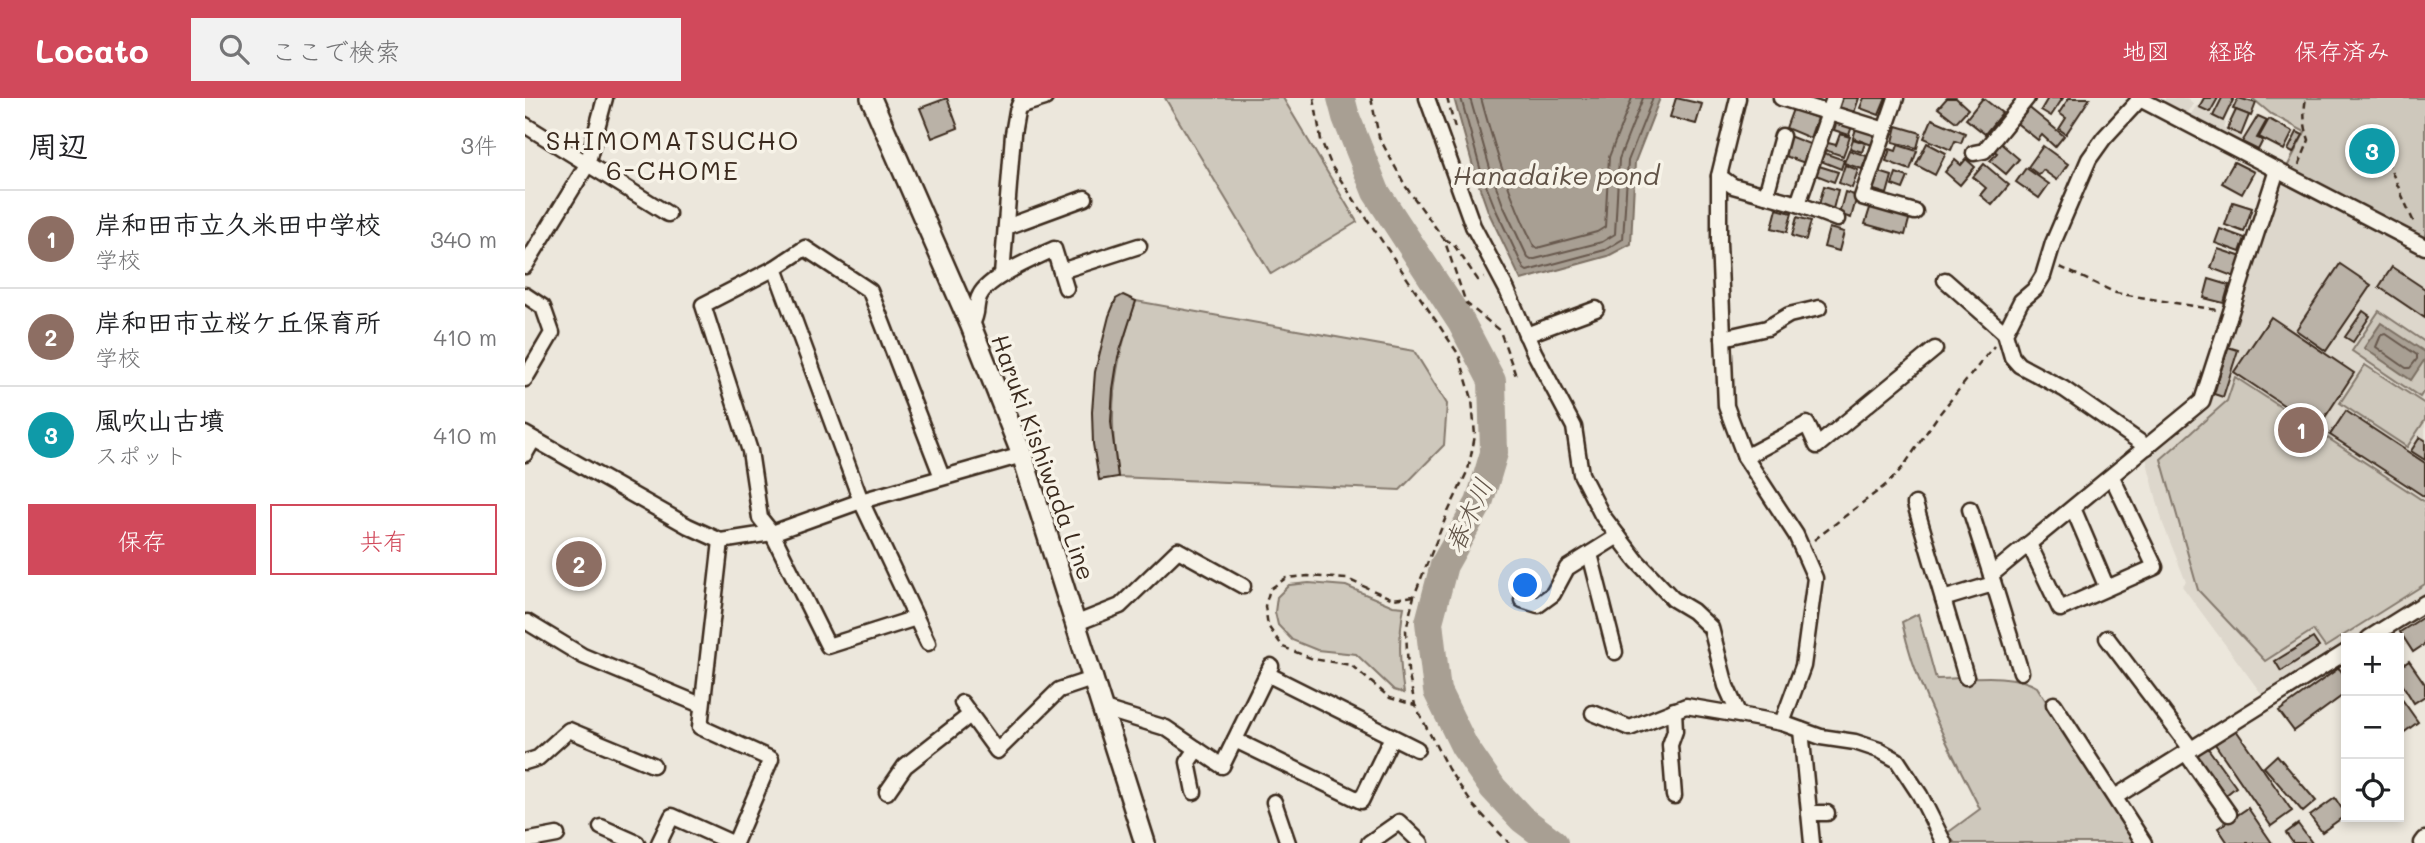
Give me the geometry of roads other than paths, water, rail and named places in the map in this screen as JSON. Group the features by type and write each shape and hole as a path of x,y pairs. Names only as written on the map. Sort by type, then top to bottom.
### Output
{"main road":[{"name":"Haruki Kishiwada Line","path":"871,98 971,326 1022,455 1145,843"}],"street":[{"path":"525,265 587,165 605,98"},
{"path":"1002,275 1013,134 1021,102 1045,98"},
{"path":"1427,98 1473,226 1574,427 1581,474 1602,515 1637,561 1673,599 1711,628 1726,686 1739,715"},
{"path":"1738,98 1719,176 1726,406 1745,457 1802,548 1815,578 1803,666 1782,723"},
{"path":"1781,98 1885,130"},
{"path":"1798,204 1834,98"},
{"path":"1896,98 1862,197 1915,212"},
{"path":"1974,153 1984,151 2027,98"},
{"path":"2005,333 2021,302 2035,289 2043,276 2089,159 2139,99 2161,104 2293,179 2425,247"},
{"path":"525,125 668,214"},
{"path":"1766,195 1782,136"},
{"path":"1943,600 1992,579 2028,544 2202,401 2277,170"},
{"path":"1719,176 1733,186 1798,204 1837,219"},
{"path":"1006,227 1085,198"},
{"path":"1061,271 1139,246"},
{"path":"916,618 828,646 772,533 761,518 750,451 703,306 775,268 805,248 870,291 942,477"},
{"path":"971,326 978,314 981,292 1002,275 1054,248 1066,288"},
{"path":"775,268 862,501 928,643"},
{"path":"1945,280 2005,333 2012,357 2019,365 2063,389 2147,447"},
{"path":"525,295 543,307 552,333 525,379"},
{"path":"1723,338 1767,328 1789,315 1819,308"},
{"path":"1526,335 1596,309"},
{"path":"1745,457 1807,424 1817,446 1935,349"},
{"path":"525,454 529,437 688,526 721,541 772,533 862,501 1022,455"},
{"path":"2028,544 2060,609 2155,567 2112,477"},
{"path":"1915,504 1966,677"},
{"path":"2073,508 2107,588"},
{"path":"1970,509 2021,671"},
{"path":"1522,600 1538,605 1553,594 1567,568 1618,536"},
{"path":"659,843 672,816 734,843 771,759 700,727 721,541"},
{"path":"1077,623 1120,606 1178,550 1243,586"},
{"path":"1590,554 1615,652"},
{"path":"2377,633 2425,603"},
{"path":"527,622 583,656 701,705"},
{"path":"2107,638 2188,751 2229,814"},
{"path":"2115,797 2341,655"},
{"path":"1104,709 1166,728 1222,766 1269,670 1417,749"},
{"path":"887,792 905,766 966,709 997,751 1059,690 1094,678"},
{"path":"2055,704 2144,843"},
{"path":"1593,713 1630,728 1686,706 1782,723 1821,737 1855,742 1879,750 1897,760 1920,795 1941,842"},
{"path":"1674,710 1675,731 1670,745 1674,796"},
{"path":"525,762 538,758 569,730 653,765"},
{"path":"1801,730 1812,843"},
{"path":"1235,740 1361,801 1392,737"},
{"path":"1193,792 1188,762 1197,749"},
{"path":"1274,802 1288,843"},
{"path":"1809,813 1827,813"},
{"path":"1372,842 1399,822 1421,843"},
{"path":"601,827 637,843"},
{"path":"525,841 557,835"}],"water":[{"name":"Hanadaike pond","path":"1454,98 1660,98 1635,162 1631,244 1608,256 1521,280 1488,211"},
{"path":"2381,323 2425,352 2425,359 2411,380 2364,348"}],"waterway":[{"name":"春木川","path":"1341,98 1376,192 1461,322 1492,381 1494,453 1479,503 1444,565 1429,622 1437,691 1464,746 1493,788 1522,819 1554,843"}],"place":[{"name":"風吹山古墳","path":"2372,151"},
{"name":"岸和田市立久米田中学校","path":"2301,430"},
{"name":"岸和田市立桜ケ丘保育所","path":"579,564"}],"district":[{"name":"SHIMOMATSUCHO 6-CHOME","path":"673,155"}]}
